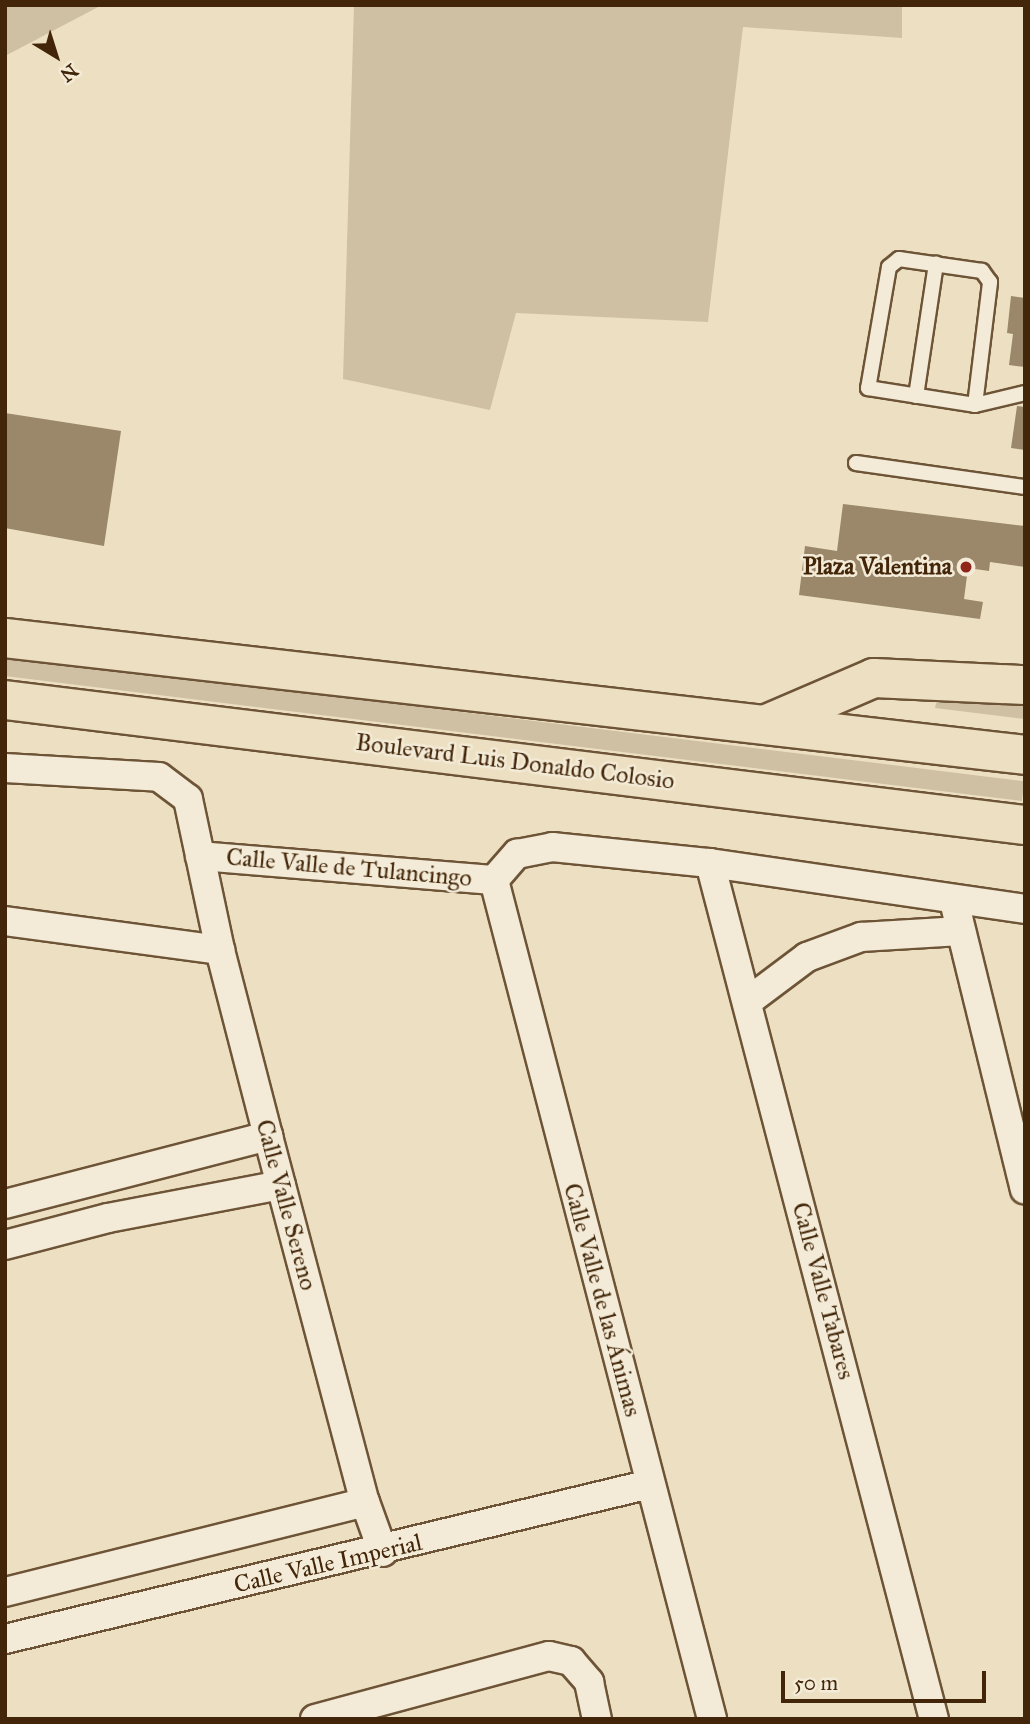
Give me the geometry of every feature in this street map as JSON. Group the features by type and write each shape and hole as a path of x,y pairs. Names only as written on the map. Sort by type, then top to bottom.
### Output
{"main road":[{"path":"5,638 1025,755"},
{"path":"765,725 874,678 1025,685"},
{"name":"Boulevard Luis Donaldo Colosio","path":"5,700 1025,825"}],"street":[{"name":"Calle Valle de Tulancingo","path":"5,768 159,777 188,799 200,856 494,880 517,854 552,847 709,863 954,901 1025,909"},
{"name":"Calle Valle Sereno","path":"200,856 220,950 268,1136 365,1502 383,1552"},
{"name":"Calle Valle Tabares","path":"709,863 934,1719"},
{"name":"Calle Valle de las Ánimas","path":"494,880 712,1719"},
{"path":"954,901 1025,1189"},
{"path":"5,921 220,950"},
{"path":"747,1002 807,957 861,937 961,931"},
{"path":"5,1204 268,1136"},
{"path":"5,1245 108,1218 281,1185"},
{"name":"Calle Valle Imperial","path":"5,1639 383,1552 650,1484"},
{"name":"Calle Valle Imperial","path":"5,1591 365,1502"},
{"path":"315,1719 549,1656 571,1661 589,1682 597,1719"}],"lane":[{"path":"975,405 990,282 982,271 899,259 889,267 868,388 975,405 1025,393"},
{"path":"916,396 936,263"},
{"path":"856,463 1025,487"}],"shaded area":[{"path":"5,5 102,5 5,56"},
{"path":"354,5 902,5 902,38 743,27 708,322 516,313 490,410 343,379"},
{"path":"5,656 1024,781 1022,801 5,676"},
{"path":"974,697 1025,703 1025,719 935,708 936,703"}],"building":[{"path":"1011,296 1025,298 1025,367 1009,365 1013,334 1007,333"},
{"path":"1017,406 1025,407 1025,450 1011,448"},
{"path":"5,413 121,431 104,546 5,528"},
{"path":"843,504 1025,526 1025,567 990,562 989,571 968,568 964,599 983,602 980,619 799,595 805,546 837,551"}],"place":[{"name":"Plaza Valentina","path":"966,567"}]}
